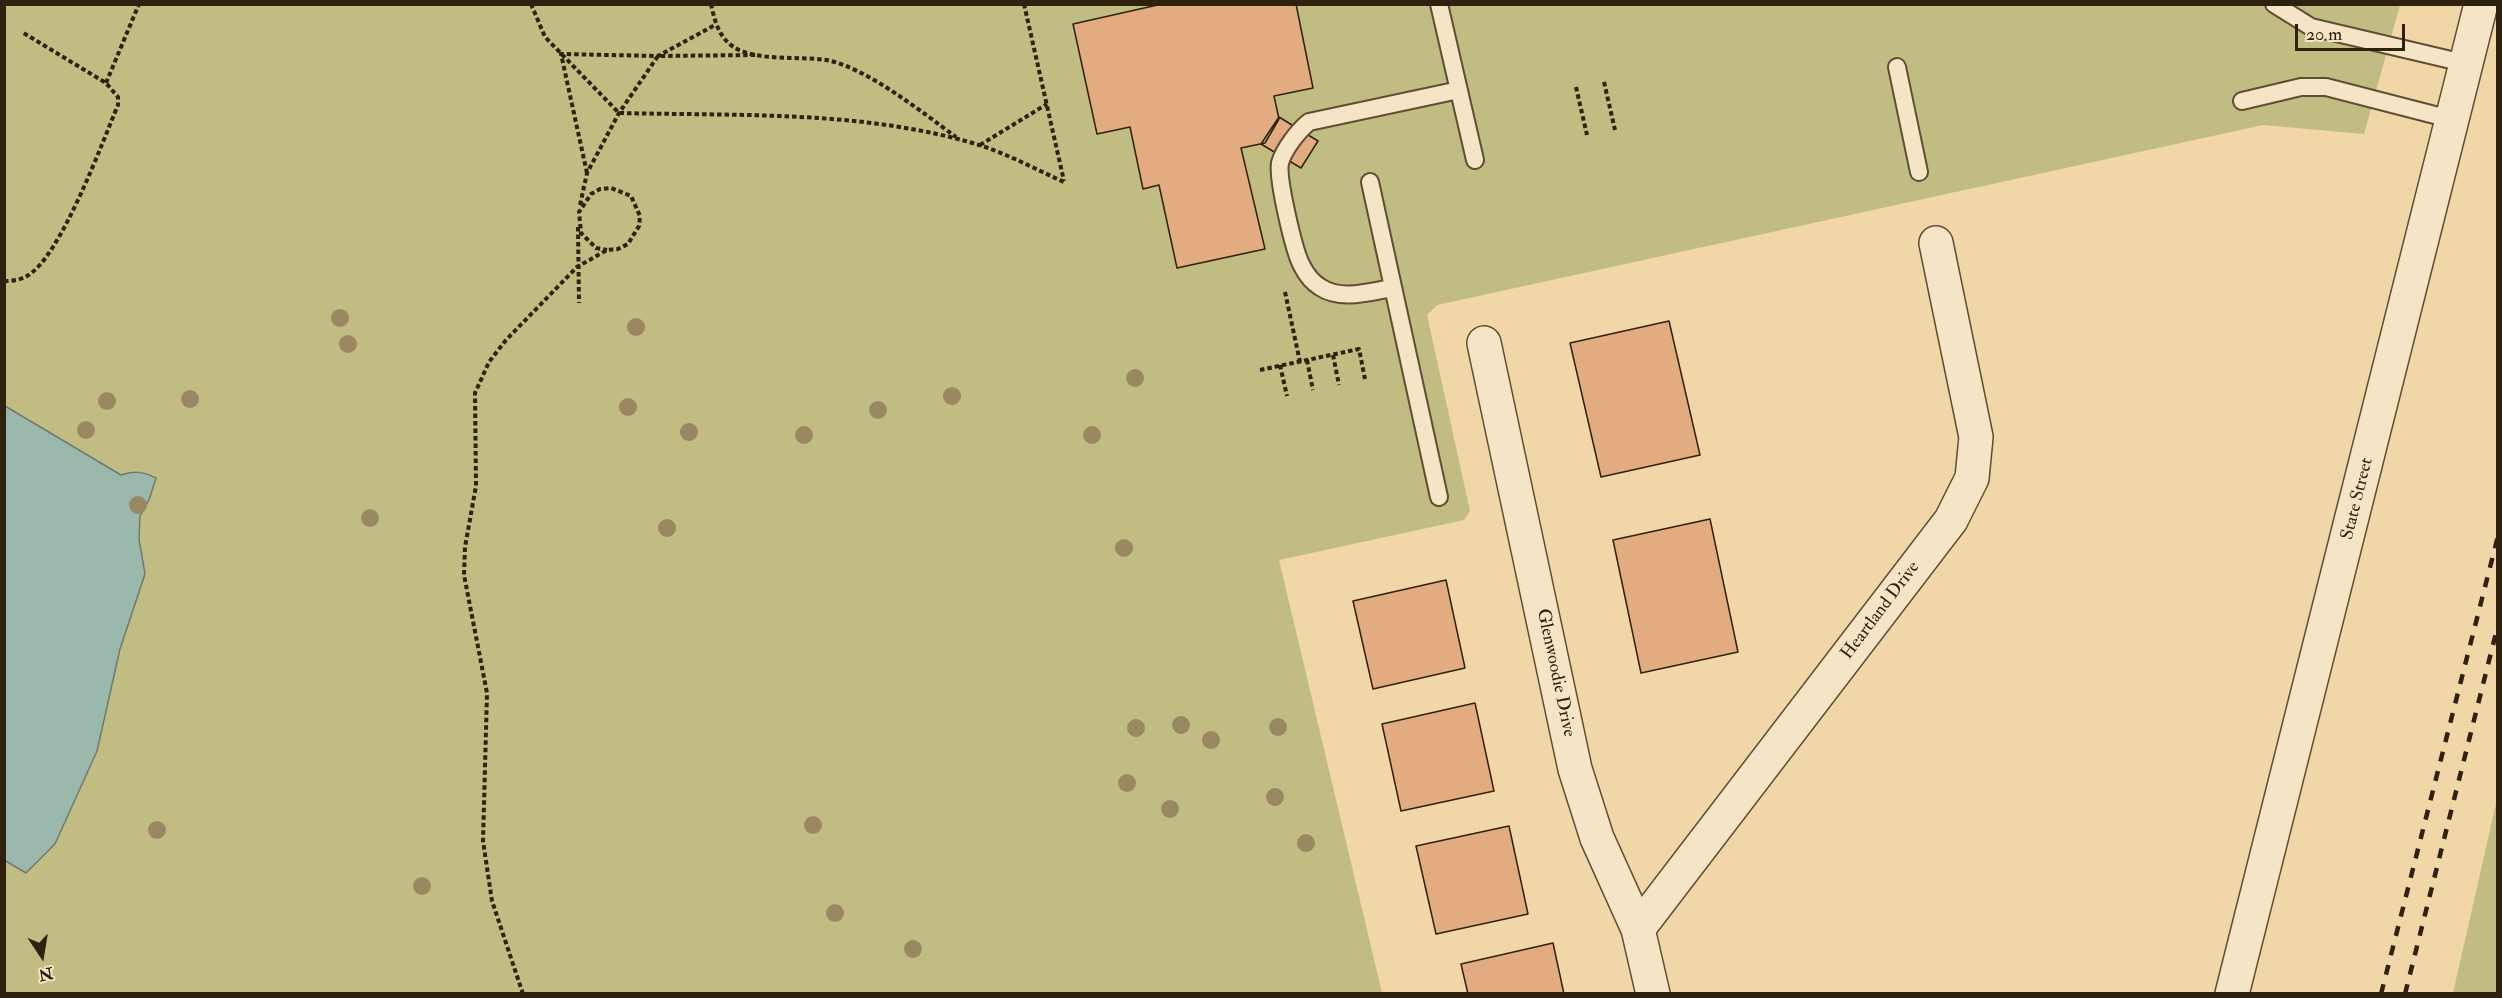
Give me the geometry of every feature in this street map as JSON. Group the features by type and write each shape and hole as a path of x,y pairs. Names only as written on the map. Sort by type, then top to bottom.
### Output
{"street":[{"name":"State Street","path":"2232,993 2454,120 2481,4"},
{"name":"Heartland Drive","path":"1638,929 1951,520 1972,478 1976,437 1936,243"},
{"name":"Glenwoodie Drive","path":"1484,343 1586,808 1638,929 1653,993"}],"lane":[{"path":"1439,4 1475,160"},
{"path":"2274,4 2311,27 2468,64"},
{"path":"1897,67 1919,172"},
{"path":"2242,101 2301,87 2326,87 2454,120"},
{"path":"1392,288 1336,294 1321,288 1310,278 1296,253 1280,176 1281,163 1299,131 1309,122 1459,90"},
{"path":"1370,182 1439,497"}],"path":[{"path":"106,82 139,4"},
{"path":"531,4 541,32 619,114 868,123 980,145 1064,182 1024,4"},
{"path":"711,4 715,25 724,39 738,50 757,55"},
{"path":"579,303 578,223 587,173 619,114 657,56 715,25"},
{"path":"4,281 27,276 40,265 54,245 118,105 118,97 106,82 22,32"},
{"path":"561,54 757,55 804,58 841,64 895,95 960,140"},
{"path":"561,54 587,173"},
{"path":"1604,82 1615,130"},
{"path":"1576,87 1587,135"},
{"path":"980,145 1047,104"},
{"path":"523,993 492,901 483,841 488,693 464,575 465,548 476,486 475,393 489,362 506,340 577,267 607,250 618,249 628,244 639,226 640,216 631,196 611,188 600,189 583,202 579,212"},
{"path":"578,223 587,241 607,250"},
{"path":"1260,370 1359,349 1365,379"},
{"path":"1333,355 1340,385"},
{"path":"1307,360 1313,390"},
{"path":"1280,365 1287,396"}],"shaded area":[{"path":"5,5 2400,5 2364,134 2263,125 1437,305 1427,315 1470,511 1464,520 1279,560 1382,993 5,994"},
{"path":"5,406 121,475 139,472 156,478 149,500 140,516 139,539 145,574 120,649 97,751 55,844 26,873 4,860"},
{"path":"2497,799 2497,993 2453,993"}],"building":[{"path":"1162,4 1296,4 1313,88 1274,96 1279,119 1265,143 1241,148 1265,249 1177,268 1159,185 1143,189 1130,127 1097,134 1073,24"},
{"path":"1279,117 1318,141 1301,168 1261,144"},
{"path":"1669,321 1700,455 1601,477 1570,343"},
{"path":"1710,519 1738,652 1641,673 1613,540"},
{"path":"1446,580 1465,668 1373,689 1353,601"},
{"path":"1475,703 1494,791 1401,811 1382,724"},
{"path":"1509,826 1528,914 1436,934 1416,846"},
{"path":"1553,943 1564,994 1468,994 1461,964"}],"railway":[{"path":"2381,994 2498,536"},
{"path":"2405,994 2498,625"}]}
